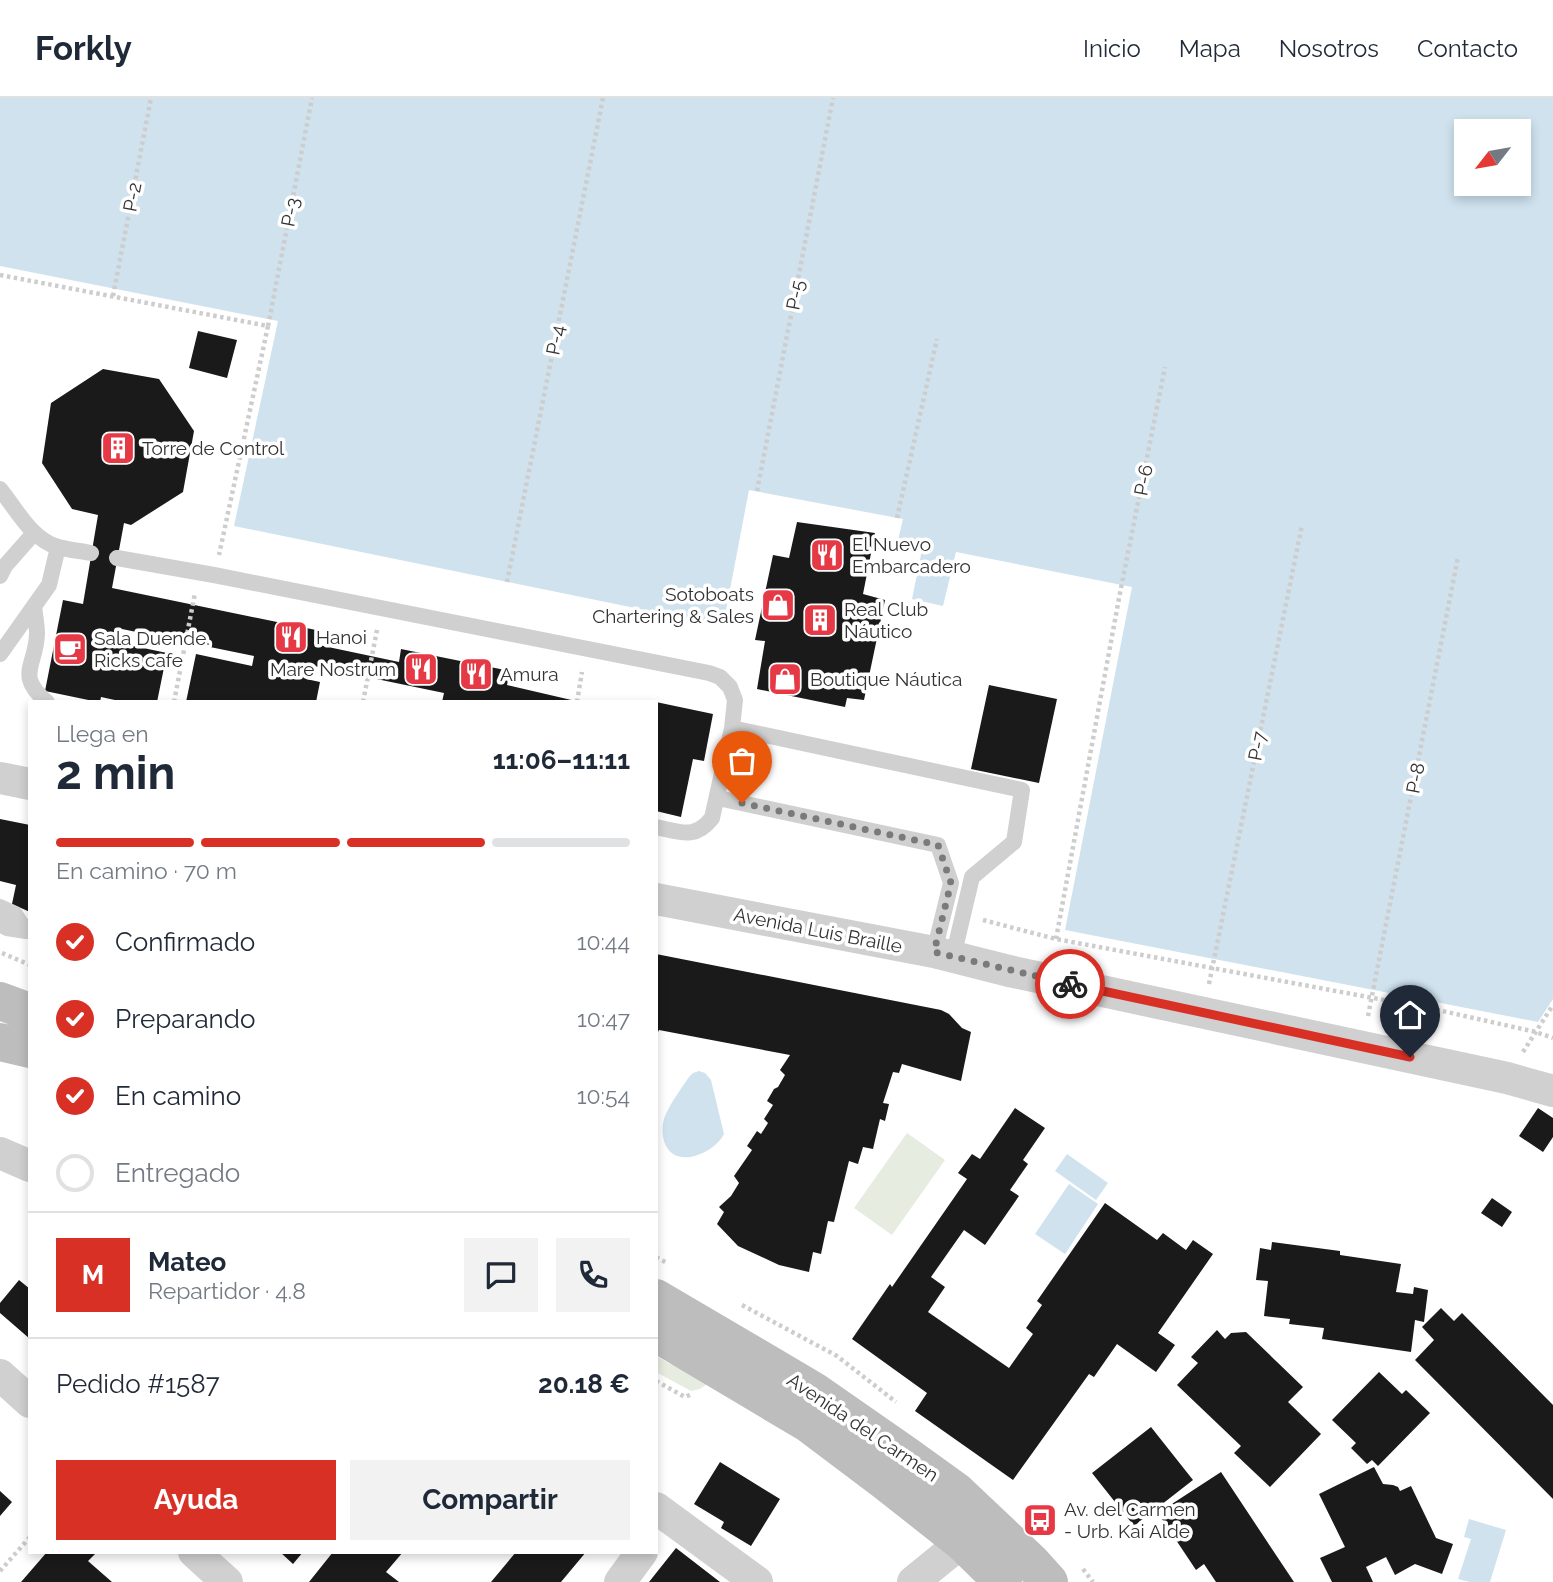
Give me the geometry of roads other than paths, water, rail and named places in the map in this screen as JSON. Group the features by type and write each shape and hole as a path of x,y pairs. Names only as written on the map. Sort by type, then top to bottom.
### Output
{"main road":[{"path":"0,1001 28,1012"},
{"path":"0,1042 28,1049"},
{"name":"Avenida del Carmen","path":"658,1299 814,1391 927,1470 957,1492 1049,1582"},
{"name":"Avenida del Carmen","path":"658,1334 809,1424 962,1542 1003,1582"}],"street":[{"path":"0,778 28,784"},
{"name":"Avenida Luis Braille","path":"658,899 943,954 1507,1078 1553,1091"},
{"path":"0,1153 28,1165"},
{"path":"0,1375 28,1400"},
{"path":"660,1519 757,1582"},
{"path":"913,1582 962,1542"},
{"path":"196,1554 227,1582"},
{"path":"620,1582 641,1554"}],"lane":[{"path":"0,489 34,533 58,547 91,553"},
{"path":"0,576 5,566 34,533"},
{"path":"2,646 49,585 58,547"},
{"path":"117,558 720,677 730,687 735,700 732,728 712,818 697,832 658,827"},
{"path":"34,606 37,636 29,680 45,700"},
{"path":"732,728 1022,790 1014,842 972,877 962,915 943,954"},
{"path":"718,798 938,845 951,883 943,954"},
{"path":"0,906 15,914 26,931 0,924"}],"water":[{"path":"0,98 1553,98 1553,999 1538,1022 1065,930 1132,587 956,552 943,606 912,599 923,545 898,540 903,519 749,490 723,626 234,526 278,321 0,266"},
{"path":"699,1071 711,1080 724,1134 712,1148 694,1156 684,1157 669,1150 662,1130 672,1103 689,1077"},
{"path":"1067,1154 1108,1183 1096,1200 1055,1171"},
{"path":"1069,1184 1098,1204 1065,1254 1035,1234"},
{"path":"1469,1519 1506,1530 1490,1582 1458,1579 1471,1539 1464,1537"}],"place":[{"name":"Torre de Control","path":"118,448"},
{"name":"El Nuevo Embarcadero","path":"827,555"},
{"name":"Sotoboats Chartering & Sales","path":"778,605"},
{"name":"Real Club Náutico","path":"820,620"},
{"name":"Hanoi","path":"291,637"},
{"name":"Sala Duende. Ricks cafe","path":"70,649"},
{"name":"Mare Nostrum","path":"421,669"},
{"name":"Amura","path":"476,674"},
{"name":"Boutique Náutica","path":"785,679"},
{"name":"Av. del Carmen - Urb. Kai Alde","path":"1040,1520"}]}
